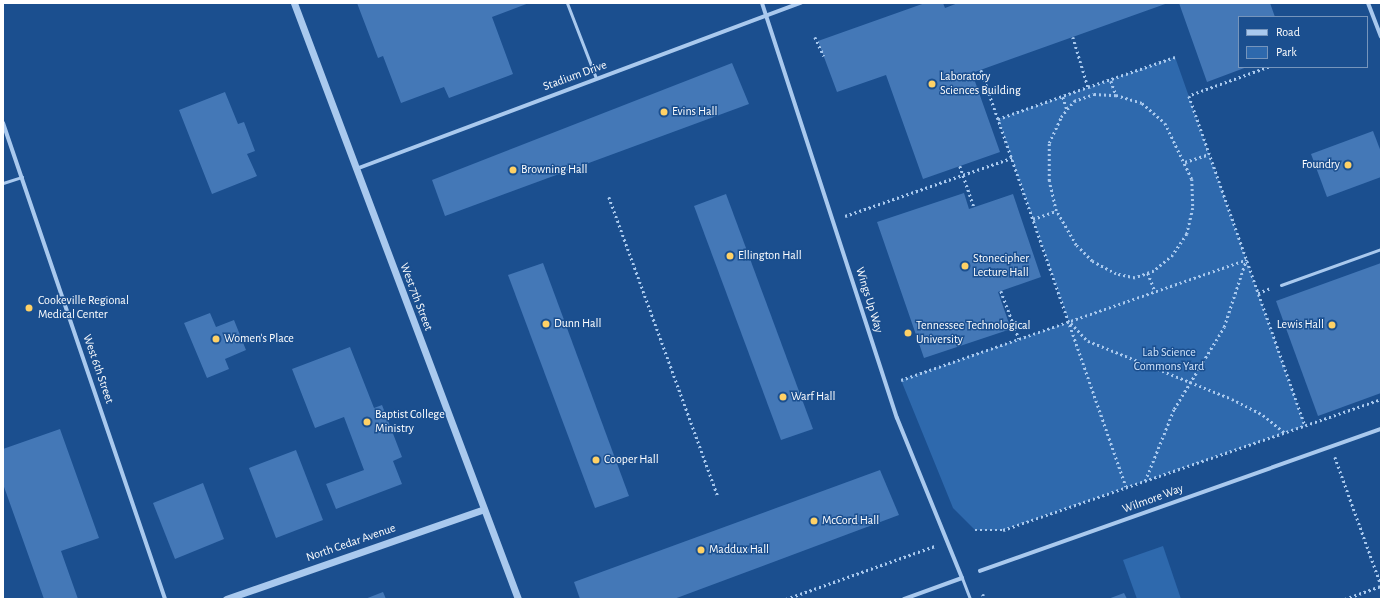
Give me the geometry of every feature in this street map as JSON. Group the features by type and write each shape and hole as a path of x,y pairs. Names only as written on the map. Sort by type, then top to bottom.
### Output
{"street":[{"name":"West 7th Street","path":"294,3 518,599"},
{"name":"Wings Up Way","path":"762,3 897,418 962,578"},
{"name":"Stadium Drive","path":"356,169 596,78 801,3"},
{"path":"1368,3 1381,37"},
{"name":"West 6th Street","path":"3,123 165,599"},
{"name":"Wilmore Way","path":"980,571 1381,429"},
{"name":"North Cedar Avenue","path":"226,599 484,508"},
{"path":"904,599 962,578"}],"lane":[{"path":"567,3 596,78"},
{"path":"3,183 22,177"},
{"path":"1281,285 1381,249"},
{"name":"Wings Up Way","path":"962,578 970,599"}],"path":[{"path":"815,36 824,56"},
{"path":"1073,37 1088,87"},
{"path":"998,119 1175,57"},
{"path":"1266,68 1188,96 1305,426"},
{"path":"981,70 1126,487"},
{"path":"1111,80 1116,95"},
{"path":"1094,94 1116,95 1142,103 1165,123 1185,162 1192,179 1193,208 1187,234 1173,255 1148,273 1135,278 1116,274 1092,261 1076,245 1056,211 1049,181 1049,143 1067,109 1074,101 1094,94"},
{"path":"1063,97 1067,109"},
{"path":"1185,162 1209,154"},
{"path":"845,216 1012,158"},
{"path":"960,166 974,207"},
{"path":"609,197 718,496"},
{"path":"1033,219 1056,211"},
{"path":"901,380 1246,260"},
{"path":"1145,481 1174,409 1224,327 1246,260"},
{"path":"1148,273 1155,292"},
{"path":"1001,291 1019,339"},
{"path":"1069,322 1088,341 1250,408 1285,433"},
{"path":"975,530 1003,530 1381,399"},
{"path":"1332,446 1381,585 1345,599"},
{"path":"786,599 935,546"}],"green space":[{"name":"Lab Science Commons Yard","path":"1175,57 1305,426 1003,530 975,530 953,508 901,380 1069,322 998,119"},
{"path":"1163,546 1181,599 1137,599 1123,560"}],"building":[{"path":"357,3 529,3 492,17 513,74 449,98 444,87 401,103 383,56 378,58"},
{"name":"Laboratory Sciences Building","path":"925,3 943,3 945,8 958,3 1168,3 972,73 1000,152 923,179 886,75 837,92 818,41"},
{"path":"1179,3 1270,3 1275,16 1238,16 1238,68 1244,68 1207,82"},
{"path":"732,63 749,104 445,216 432,180"},
{"path":"225,92 238,124 244,122 255,151 247,154 257,176 212,194 179,110"},
{"name":"Foundry","path":"1373,131 1381,152 1381,177 1327,197 1311,154"},
{"name":"Stonecipher Lecture Hall","path":"964,193 969,209 1013,194 1041,277 998,292 1011,329 924,358 877,222"},
{"path":"726,194 813,429 781,440 694,206"},
{"path":"543,263 629,496 595,508 508,275"},
{"name":"Lewis Hall","path":"1381,263 1381,393 1318,416 1276,301"},
{"name":"Women's Place","path":"210,313 216,327 234,320 246,350 225,359 229,369 207,378 184,323"},
{"name":"Baptist College Ministry","path":"350,347 374,408 382,405 402,457 393,461 402,484 336,509 326,484 364,470 344,417 315,428 292,369"},
{"path":"60,429 99,538 61,551 78,599 44,599 3,484 3,449"},
{"path":"296,450 323,520 276,538 249,468"},
{"path":"880,470 899,515 674,599 580,599 574,582"},
{"path":"203,483 224,539 175,559 153,503"},
{"path":"383,592 386,599 365,599"},
{"path":"1124,593 1127,599 1108,599"}],"place":[{"name":"Laboratory Sciences Building","path":"932,84"},
{"name":"Evins Hall","path":"664,112"},
{"name":"Foundry","path":"1348,165"},
{"name":"Browning Hall","path":"513,170"},
{"name":"Ellington Hall","path":"730,256"},
{"name":"Stonecipher Lecture Hall","path":"965,266"},
{"name":"Cookeville Regional Medical Center","path":"29,308"},
{"name":"Dunn Hall","path":"546,324"},
{"name":"Lewis Hall","path":"1332,325"},
{"name":"Tennessee Technological University","path":"908,333"},
{"name":"Women's Place","path":"216,339"},
{"name":"Warf Hall","path":"783,397"},
{"name":"Baptist College Ministry","path":"367,422"},
{"name":"Cooper Hall","path":"596,460"},
{"name":"McCord Hall","path":"814,521"},
{"name":"Maddux Hall","path":"701,550"}]}
